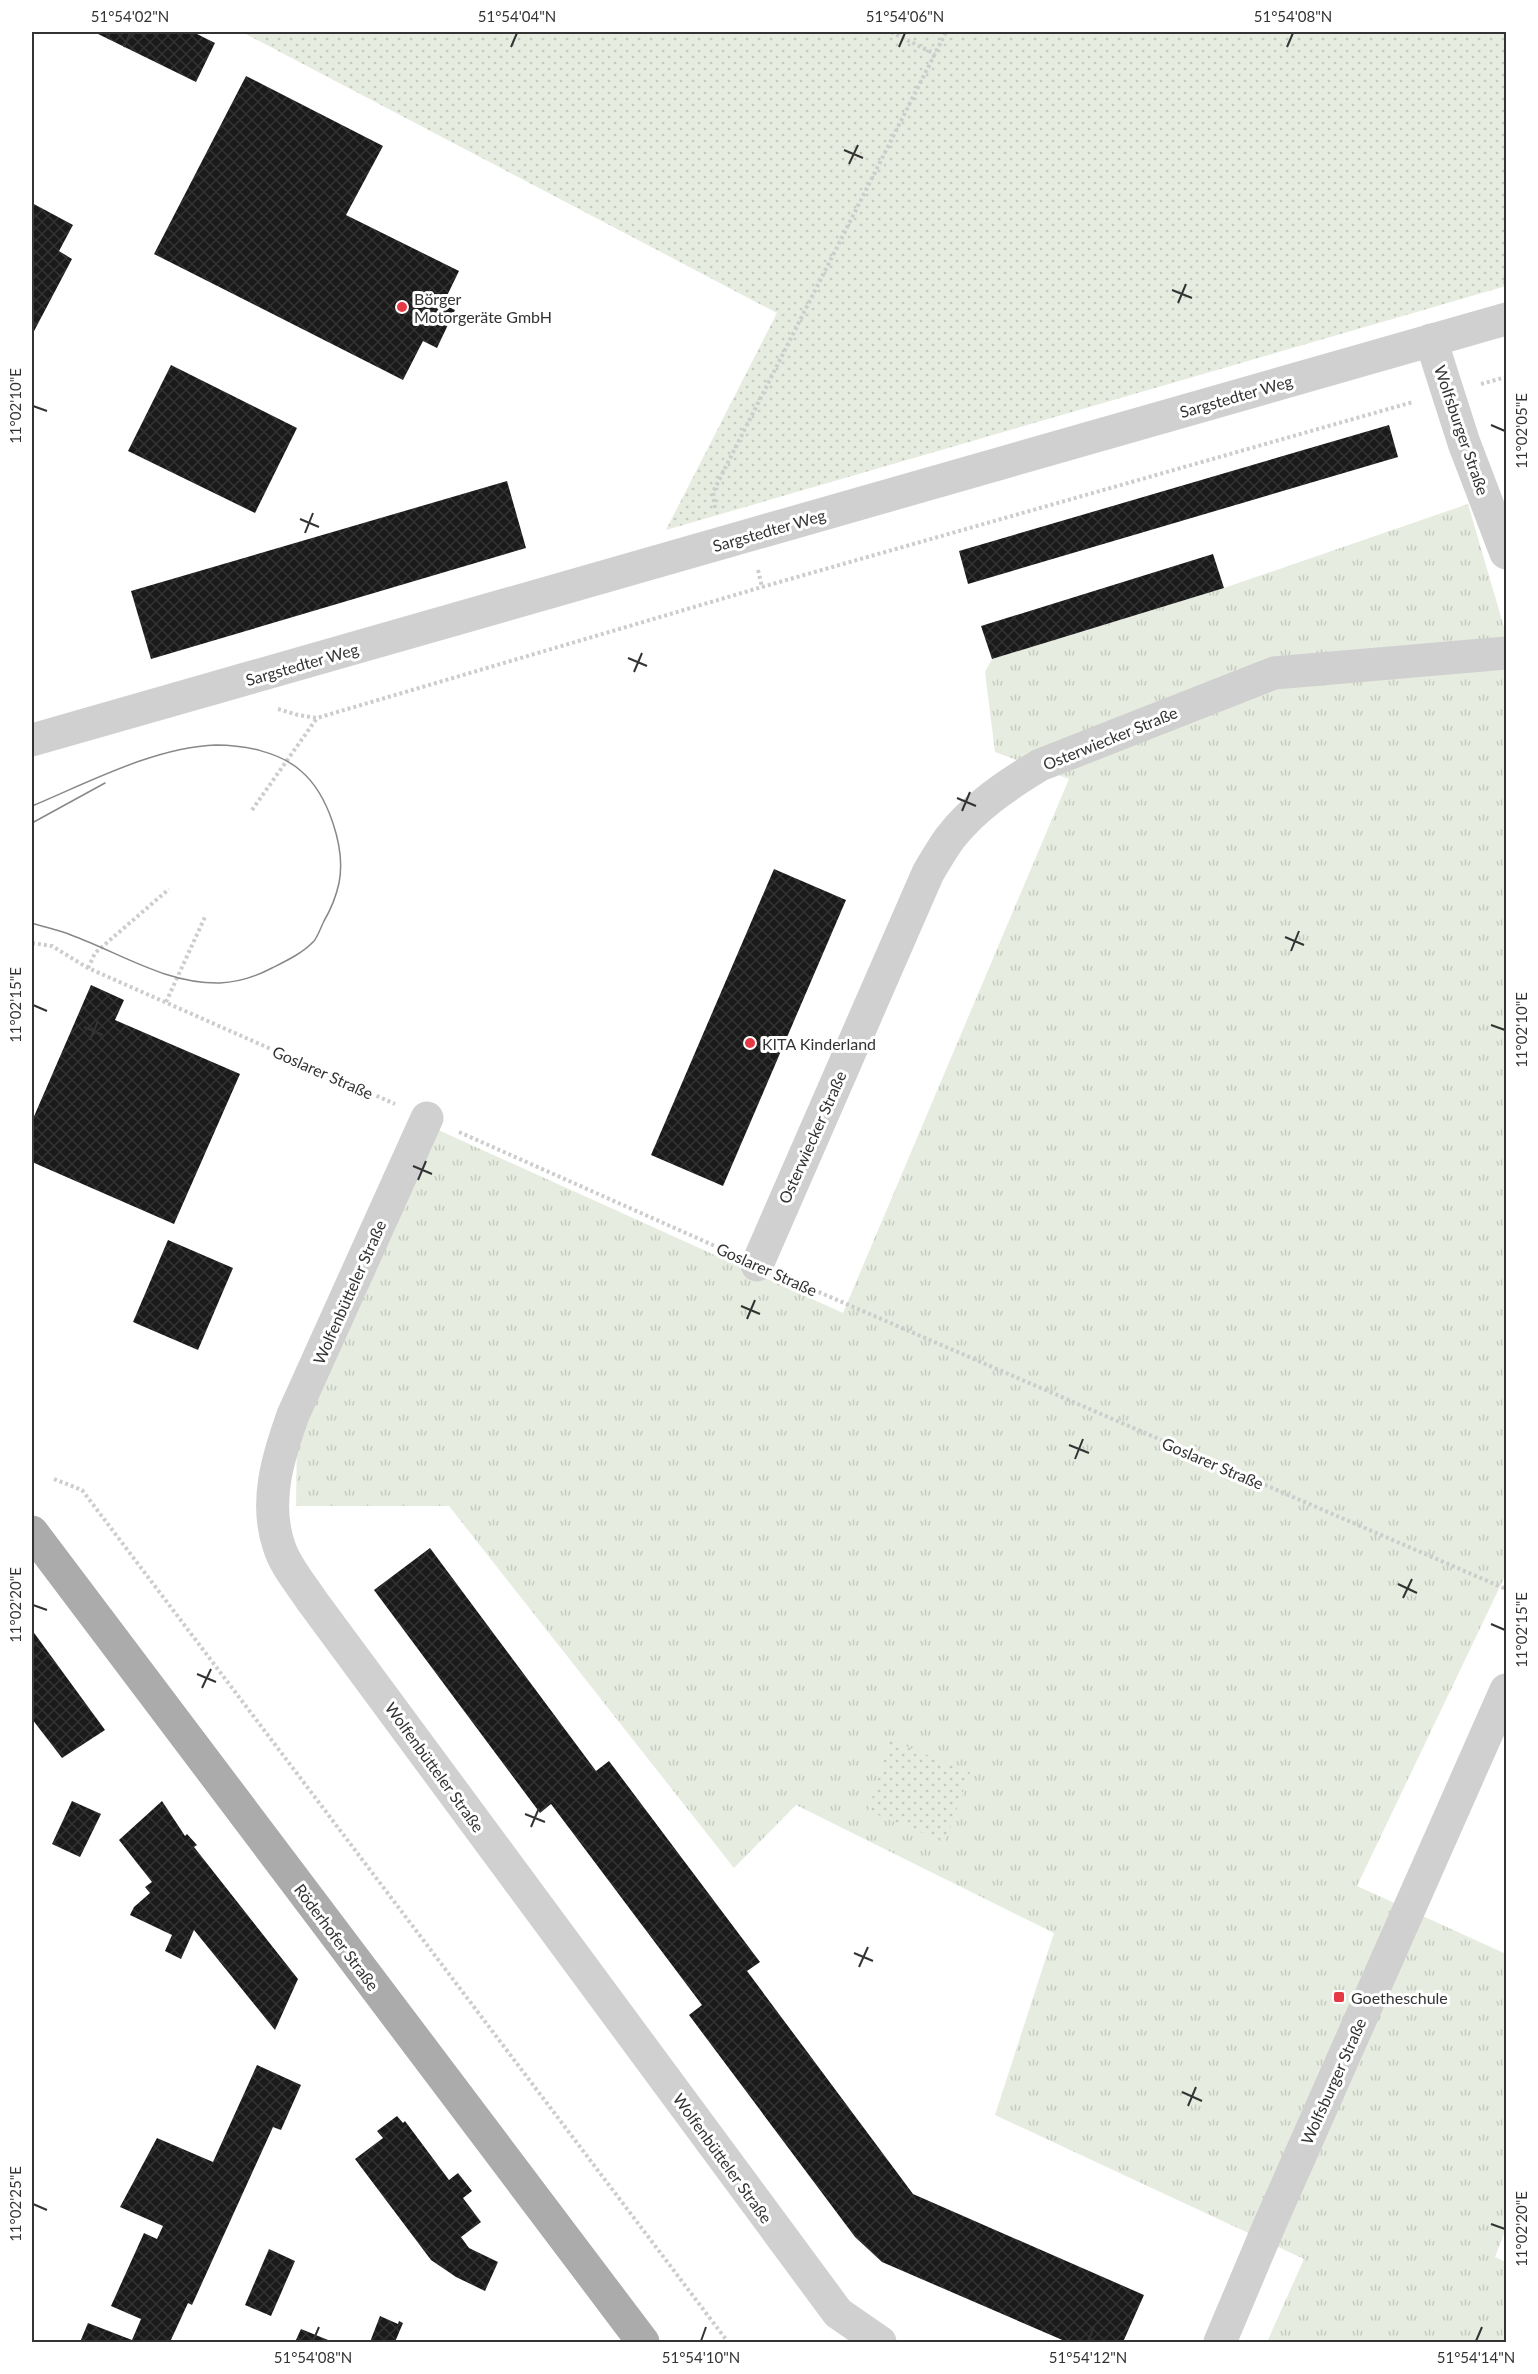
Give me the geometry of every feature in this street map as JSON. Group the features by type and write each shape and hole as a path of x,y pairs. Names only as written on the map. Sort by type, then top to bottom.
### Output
{"main road":[{"name":"Röderhofer Straße","path":"32,1532 644,2343"}],"street":[{"name":"Sargstedter Weg","path":"32,740 1506,319"},
{"name":"Wolfsburger Straße","path":"1431,340 1447,393 1506,554"},
{"name":"Osterwiecker Straße","path":"757,1265 928,873 950,838 977,809 1012,782 1040,765 1274,673 1506,653"},
{"name":"Wolfenbütteler Straße","path":"427,1118 298,1405 279,1454 273,1489 273,1513 279,1546 312,1601 838,2313 880,2343"},
{"name":"Wolfsburger Straße","path":"1220,2343 1269,2226 1506,1690"}],"path":[{"path":"891,32 935,54"},
{"path":"720,544 713,492 946,32"},
{"path":"244,680 249,698 298,715 317,718 773,584 1506,377"},
{"path":"252,810 317,718"},
{"path":"88,968 95,953 169,889"},
{"path":"166,1002 205,917"},
{"name":"Goslarer Straße","path":"32,943 52,946 88,968 757,1265 1506,1589"},
{"path":"54,1479 82,1490 728,2343"}],"green space":[{"path":"242,32 1506,32 1506,286 666,530 777,313"},
{"path":"1468,504 1506,634 1506,1574 1357,1886 1506,1954 1506,2228 1495,2257 1506,2262 1506,2342 1267,2342 1304,2259 995,2115 1054,1933 796,1805 734,1868 449,1506 296,1506 297,1440 436,1129 843,1313 1069,779 995,752 985,672 992,659 1224,588"},
{"path":"890,1740 970,1772 945,1842 868,1811"}],"building":[{"path":"94,32 193,32 215,43 196,82"},
{"path":"246,76 383,146 346,215 459,271 443,304 455,310 437,348 423,341 403,380 154,254"},
{"path":"32,203 73,225 59,251 72,259 32,335"},
{"path":"171,365 297,428 255,513 128,451"},
{"path":"1389,425 1398,457 968,584 959,551"},
{"path":"507,481 526,548 151,659 131,591"},
{"path":"1213,554 1224,588 992,659 981,626"},
{"path":"774,869 846,900 723,1186 651,1155"},
{"path":"91,985 124,1000 115,1020 240,1074 174,1224 32,1162 32,1121"},
{"path":"168,1240 233,1268 198,1350 133,1322"},
{"path":"430,1548 596,1771 609,1761 760,1962 747,1971 913,2194 1144,2295 1123,2342 1067,2342 882,2262 855,2237 689,2015 702,2005 551,1804 540,1813 374,1590"},
{"path":"32,1630 105,1730 62,1758 32,1719"},
{"path":"72,1801 101,1814 80,1857 52,1844"},
{"path":"162,1801 185,1836 187,1834 197,1845 194,1847 298,1979 275,2030 194,1930 181,1959 165,1951 172,1935 130,1915 134,1907 150,1893 145,1887 152,1882 119,1840"},
{"path":"257,2065 301,2085 281,2130 273,2127 192,2305 188,2303 170,2342 80,2342 88,2323 132,2340 141,2319 111,2306 144,2233 157,2239 163,2226 120,2207 157,2138 213,2162"},
{"path":"397,2116 403,2123 405,2121 449,2180 458,2173 472,2191 463,2198 481,2222 461,2237 469,2248 498,2262 485,2291 456,2277 431,2260 355,2159 383,2138 377,2131"},
{"path":"269,2249 295,2261 271,2316 245,2305"},
{"path":"380,2316 398,2324 399,2321 403,2323 395,2342 370,2342"},
{"path":"301,2329 333,2342 295,2342"}],"tram line":[{"path":"32,806 98,777 169,752 193,747 238,746 283,759 311,781 327,807 333,822 340,854 339,883 335,898 314,941 283,963 253,976 234,981 200,982 162,973 71,935 32,923"},
{"path":"32,823 105,783"}],"place":[{"name":"Börger Motorgeräte GmbH","path":"402,307"},
{"name":"KITA Kinderland","path":"750,1043"},
{"name":"Goetheschule","path":"1339,1997"}]}
